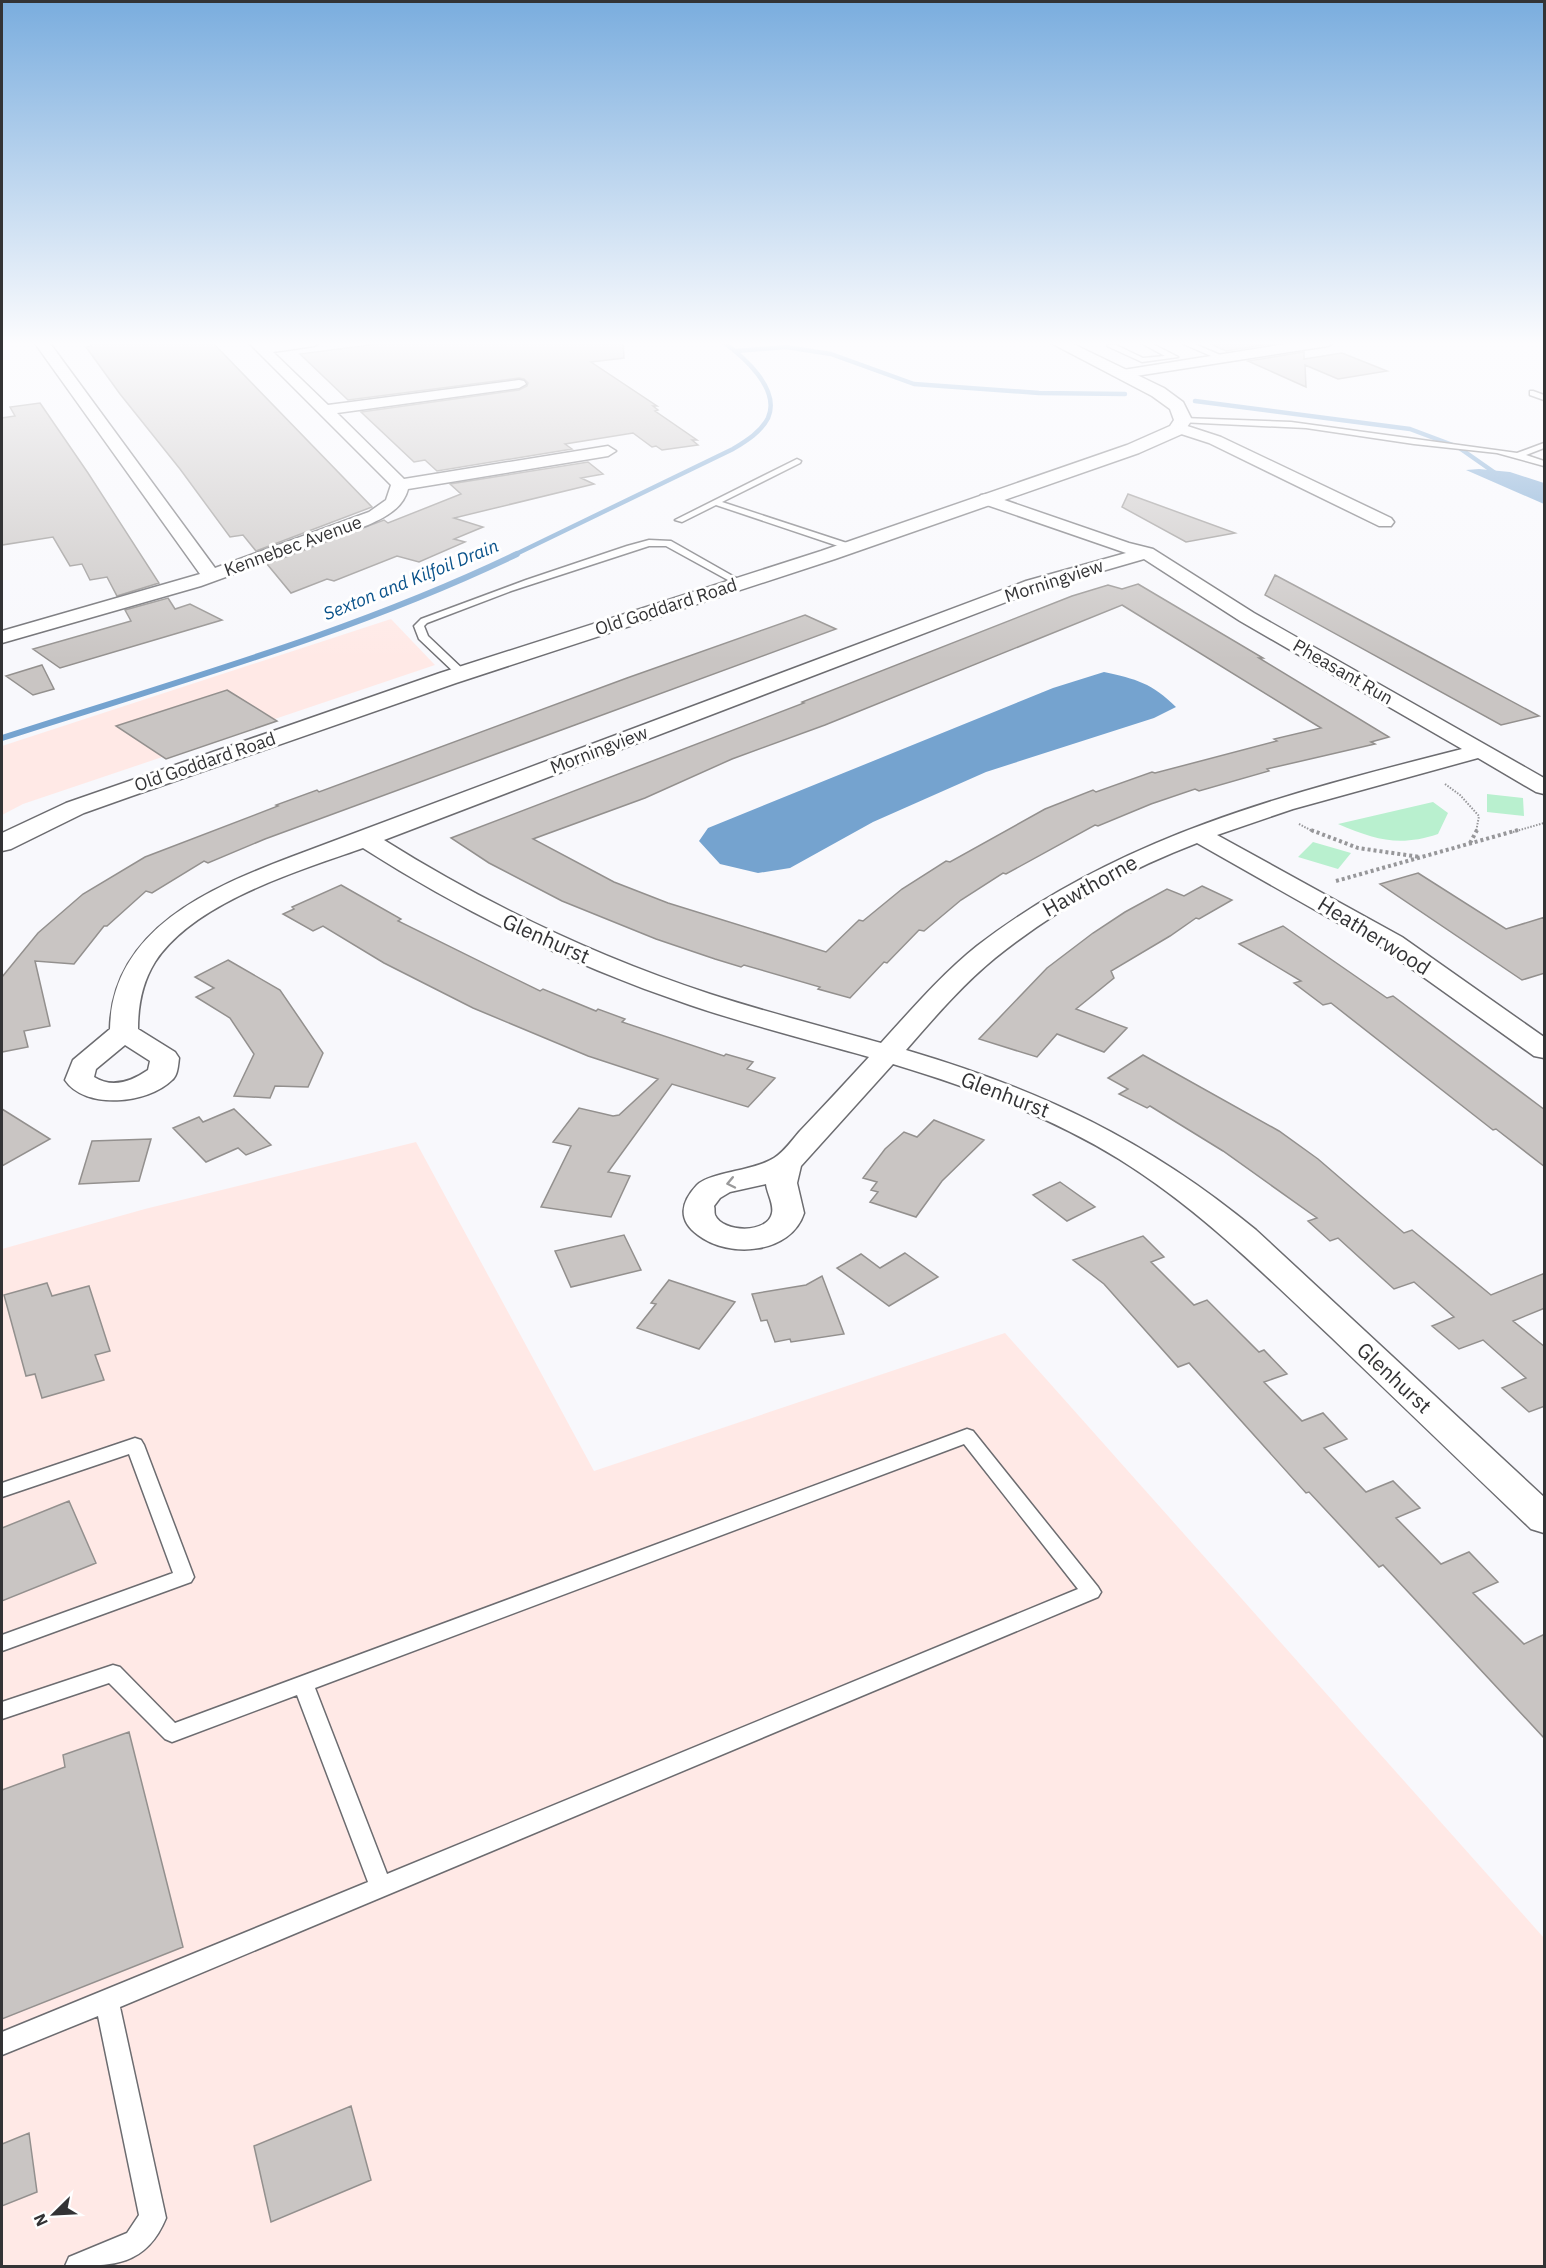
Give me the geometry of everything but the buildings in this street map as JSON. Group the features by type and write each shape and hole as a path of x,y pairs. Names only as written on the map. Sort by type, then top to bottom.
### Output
{"street":[{"path":"118,448 211,576"},
{"path":"364,448 400,485 465,472 608,451"},
{"name":"Old Goddard Road","path":"2,843 75,808 462,674 850,547 1135,448"},
{"path":"1231,448 1385,522"},
{"name":"Kennebec Avenue","path":"2,637 211,576 374,516 394,501 399,494 400,485"},
{"name":"Pheasant Run","path":"1009,491 1078,514 1130,537 1146,552 1247,617 1545,787"},
{"name":"Pheasant Run","path":"987,499 1124,547 1146,552"},
{"path":"1056,523 1078,514"},
{"name":"Morningview","path":"124,1032 128,991 138,968 157,944 186,918 220,894 262,876 1033,585 1146,552"},
{"name":"Hawthorne","path":"786,1164 958,977 1027,922 1103,875 1197,833 1290,801 1480,751"},
{"name":"Heatherwood","path":"1197,833 1393,943 1545,1050"},
{"name":"Glenhurst","path":"365,839 457,896 576,953 700,999 998,1089 1038,1106 1136,1157 1216,1212 1545,1520"}],"lane":[{"path":"1464,448 1520,455 1545,464"},
{"path":"1520,455 1538,448"},
{"path":"679,520 797,461"},
{"path":"715,502 850,547"},
{"path":"462,674 423,637 419,626 424,621 518,585 630,549 662,542 668,543 740,583"},
{"path":"2,1710 113,1673 172,1733 967,1436 1091,1592 2,2043"},
{"path":"2,1490 135,1445 184,1577 2,1643"},
{"path":"303,1684 381,1887"},
{"path":"78,2266 136,2242 153,2218 107,2001"}],"path":[{"path":"1443,783 1460,795 1479,816 1478,830 1470,844"},
{"path":"1297,823 1339,844 1359,850 1424,857"},
{"path":"1326,884 1545,823"}],"shaded area":[{"path":"391,619 435,665 23,804 2,815 2,746"},
{"path":"416,1142 594,1471 1005,1333 1544,1938 1544,2266 2,2266 2,1249 145,1209"}],"green space":[{"path":"1487,794 1523,798 1524,816 1487,812"},
{"path":"1433,802 1448,813 1438,834 1424,838 1388,840 1338,824"},
{"path":"1313,842 1351,853 1338,869 1298,857"}],"water":[{"path":"1466,470 1510,472 1544,483 1544,504"},
{"path":"1104,672 1143,683 1159,692 1176,707 1154,718 986,772 873,822 790,868 758,873 720,864 699,841 708,828 1053,688"}],"waterway":[{"name":"Sexton and Kilfoil Drain","path":"514,555 735,448"},
{"path":"1459,448 1498,475"},
{"name":"Sexton and Kilfoil Drain","path":"2,738 328,632 392,608 517,554"}]}
